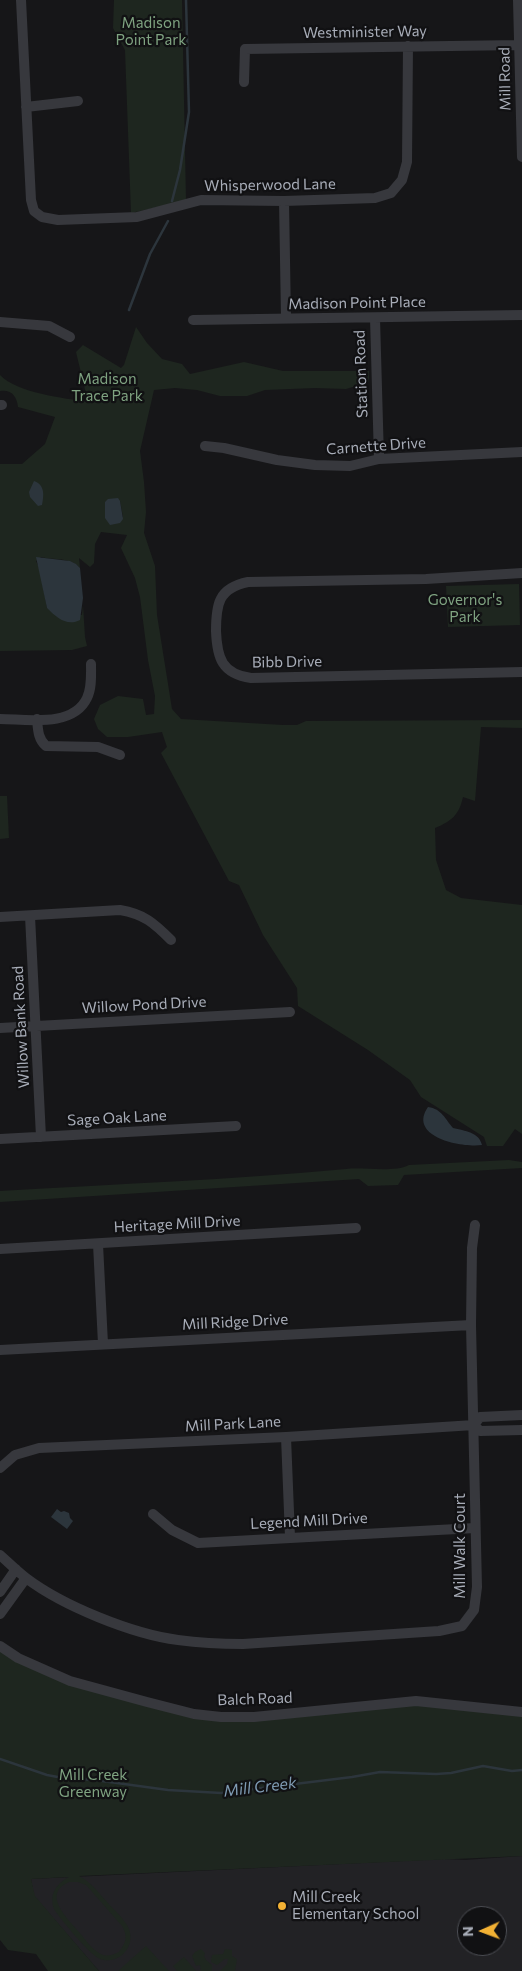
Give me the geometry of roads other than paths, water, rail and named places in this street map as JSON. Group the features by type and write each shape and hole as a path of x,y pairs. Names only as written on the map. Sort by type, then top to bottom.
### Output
{"street":[{"name":"Whisperwood Lane","path":"21,0 31,200 34,210 42,217 58,220 137,217 201,200 284,201 375,198 391,193 402,180 407,162 408,46"},
{"name":"Mill Road","path":"518,0 522,157"},
{"name":"Westminister Way","path":"244,82 245,48 519,45"},
{"path":"26,106 78,101"},
{"path":"284,201 286,318"},
{"name":"Madison Point Place","path":"193,320 522,316"},
{"name":"Station Road","path":"375,318 379,459"},
{"path":"0,322 49,326 70,337"},
{"name":"Carnette Drive","path":"204,446 224,448 276,460 315,465 350,466 379,459 522,452"},
{"name":"Bibb Drive","path":"522,573 426,579 248,582 235,585 224,594 216,612 217,648 222,662 228,670 239,676 251,678 522,672"},
{"path":"0,719 37,719 74,714 87,697 90,685 91,664"},
{"path":"37,719 38,734 41,742 46,746 98,748 120,755"},
{"path":"0,917 120,910 136,913 153,923 171,940"},
{"name":"Willow Bank Road","path":"30,916 41,1137"},
{"name":"Willow Pond Drive","path":"0,1028 290,1012"},
{"name":"Sage Oak Lane","path":"0,1139 236,1126"},
{"name":"Mill Walk Court","path":"26,1578 80,1609 112,1622 176,1640 211,1644 243,1644 439,1631 462,1626 474,1610 477,1587 471,1325 472,1248 475,1225"},
{"name":"Heritage Mill Drive","path":"0,1249 356,1228"},
{"path":"98,1244 103,1344"},
{"name":"Mill Ridge Drive","path":"0,1350 471,1325"},
{"name":"Mill Park Lane","path":"474,1425 480,1417 522,1415"},
{"name":"Mill Park Lane","path":"0,1468 15,1455 39,1448 474,1425 480,1431 522,1430"},
{"path":"286,1436 290,1537"},
{"name":"Legend Mill Drive","path":"153,1514 172,1530 198,1542 475,1528"},
{"path":"0,1555 26,1578 0,1614"},
{"path":"0,1592 16,1569"},
{"name":"Balch Road","path":"0,1646 18,1658 70,1680 147,1702 212,1716 254,1717 416,1701 522,1712"}],"waterway":[{"path":"172,201 180,170 189,112 186,0"},
{"path":"129,310 150,254 168,221"},
{"name":"Mill Creek","path":"0,1759 47,1775 63,1778 95,1780 168,1790 221,1793 380,1772 436,1774 451,1773 483,1766 512,1771 522,1770"}],"place":[{"name":"Mill Creek Elementary School","path":"282,1906"}],"park label":[{"name":"Madison Point Park","path":"151,32"},
{"name":"Madison Trace Park","path":"107,388"},
{"name":"Governor's Park","path":"465,608"},
{"name":"Mill Creek Greenway","path":"93,1784"}]}
